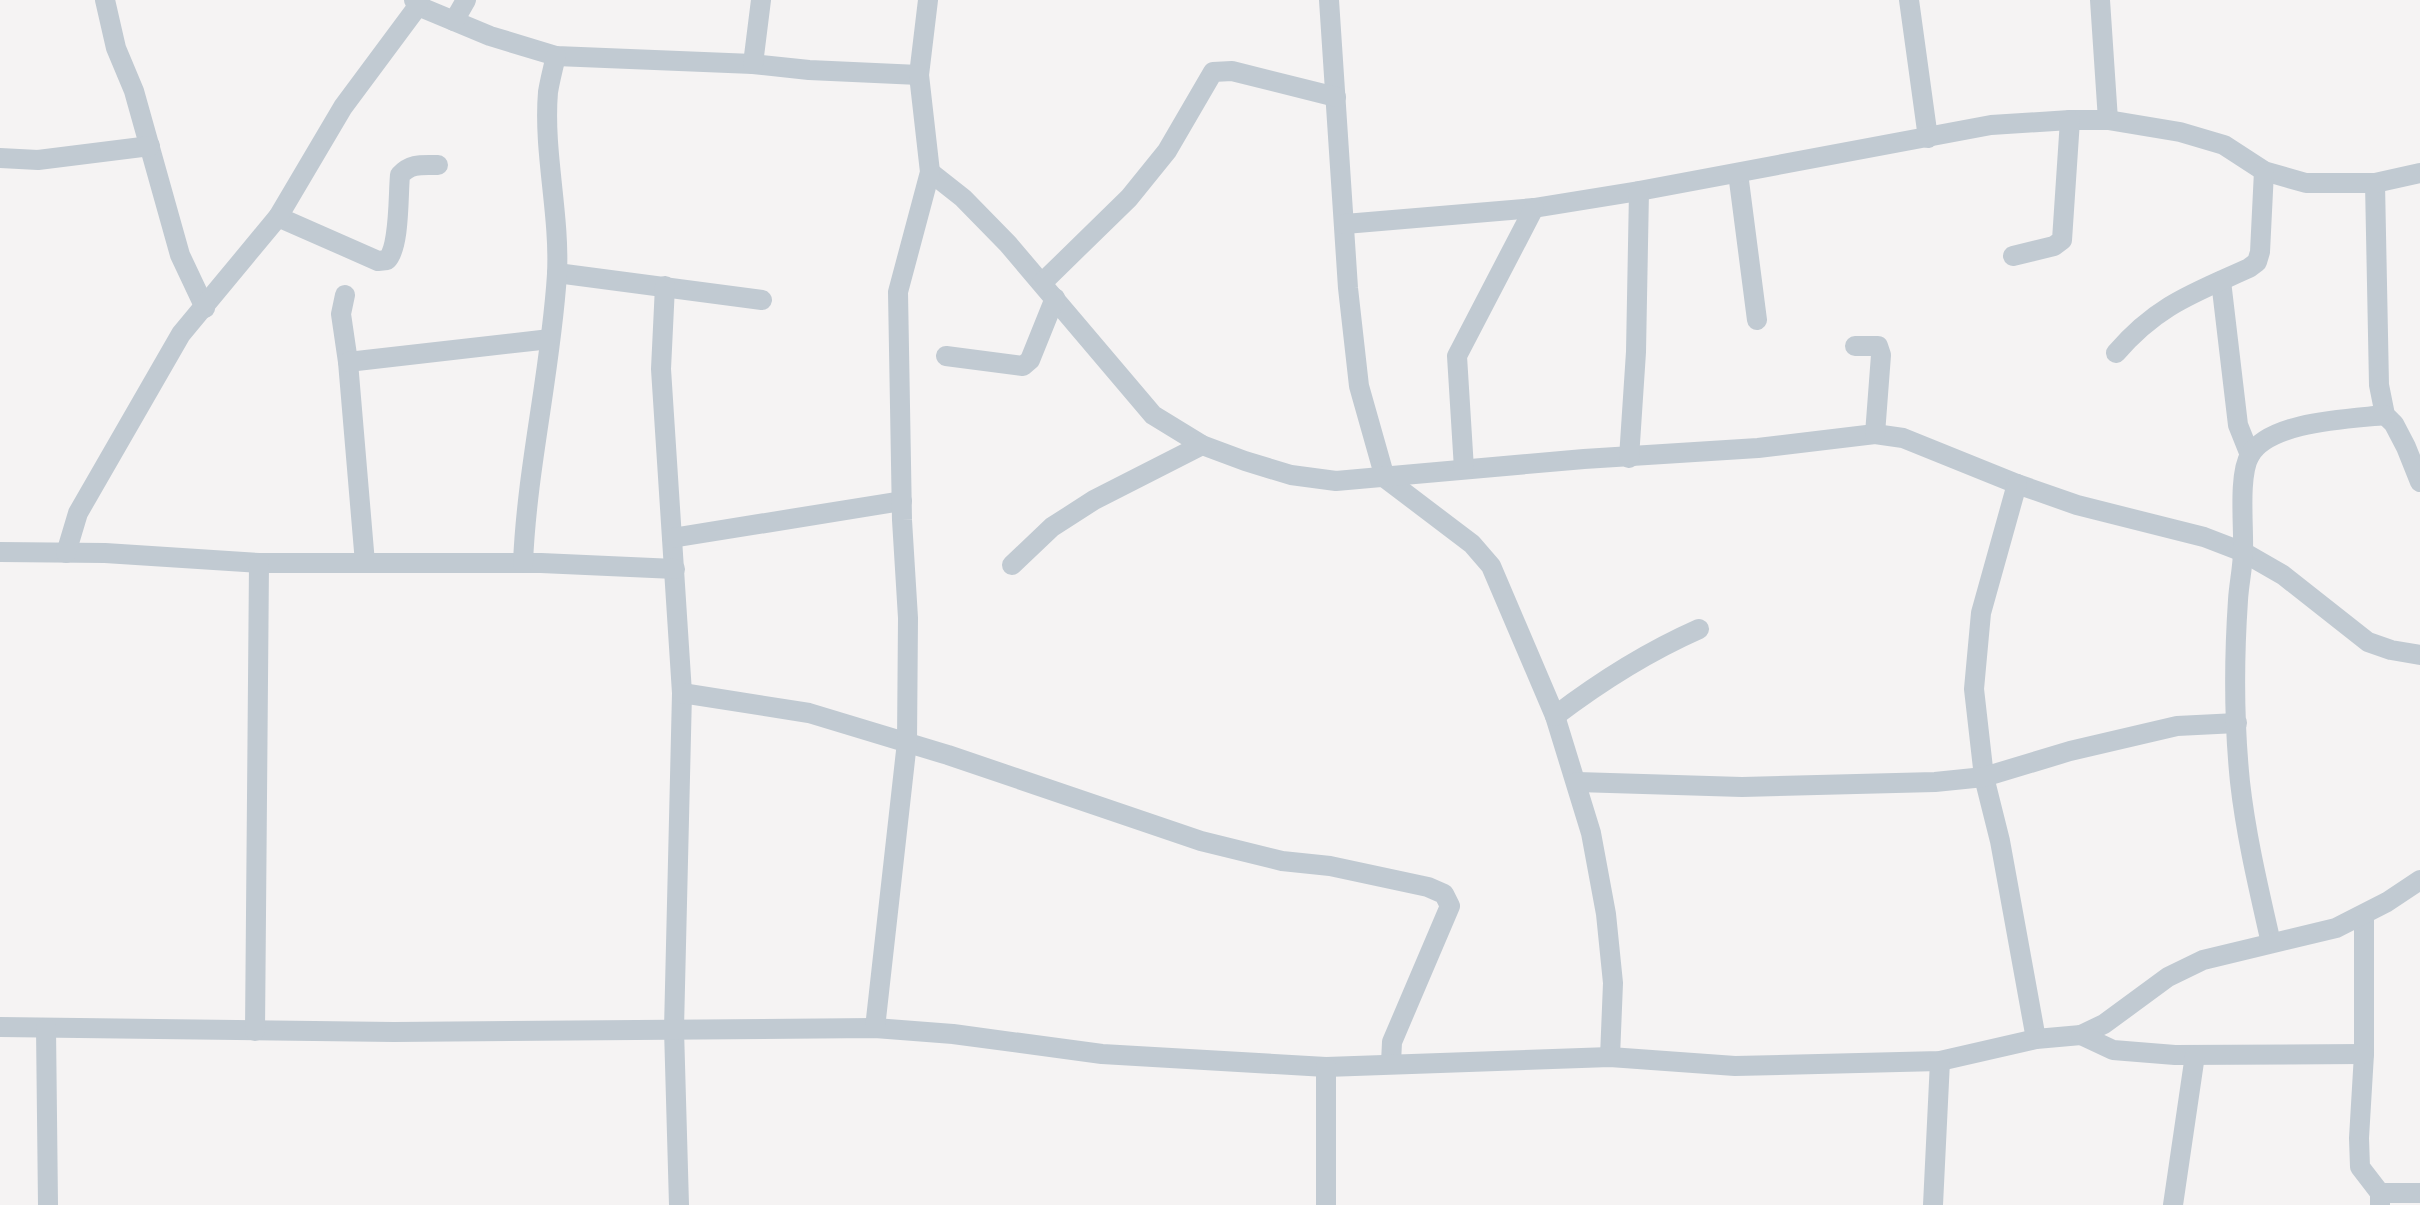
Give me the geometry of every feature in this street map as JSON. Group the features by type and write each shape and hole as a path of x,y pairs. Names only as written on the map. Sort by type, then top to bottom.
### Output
{"street":[{"path":"105,0 116,48 134,92 163,202 180,255 205,308"},
{"path":"454,21 466,0"},
{"path":"753,64 761,0"},
{"path":"875,1028 907,742 908,618 902,501 898,292 930,172 919,75 928,0"},
{"path":"1329,0 1348,288 1359,386 1385,478 1472,544 1491,567 1555,716 1591,833 1606,914 1613,983 1610,1057"},
{"path":"1909,0 1928,138"},
{"path":"2100,0 2108,120"},
{"path":"66,553 84,503 181,334 205,308 278,217 343,107 416,3 490,36 556,56 753,64 809,70 919,75"},
{"path":"523,563 525,518 557,273 557,225 552,184 548,92 556,56"},
{"path":"946,356 1023,366 1030,360 1048,291 1130,198 1167,151 1213,72 1232,71 1336,97"},
{"path":"1345,224 1534,208 1639,191 1991,125 2070,120 2108,120 2180,132 2224,145 2264,171 2306,183 2375,183 2420,173"},
{"path":"2013,256 2054,246 2062,240 2070,120"},
{"path":"0,158 38,160 150,146"},
{"path":"278,217 378,261 387,260 392,255 394,243 400,175 406,168 416,165 438,165"},
{"path":"2116,353 2133,334 2174,301 2221,281 2257,262 2260,252 2264,171"},
{"path":"930,172 963,198 1048,291 1154,415 1202,445 1245,461 1291,475 1336,481 1464,469 1758,448 1875,434 1903,438 2017,484 2078,505 2204,537 2243,552 2283,575 2368,642 2391,650 2420,655"},
{"path":"1738,173 1757,320"},
{"path":"2375,183 2379,385 2385,415 2394,424 2420,482"},
{"path":"1629,458 1635,352 1639,191"},
{"path":"1464,469 1457,356 1534,208"},
{"path":"557,273 762,300"},
{"path":"2221,281 2238,425 2250,455 2242,509 2243,552 2238,600 2237,723 2240,782 2271,943"},
{"path":"666,286 661,369 682,693 674,1029 679,1205"},
{"path":"345,296 341,314 348,362 365,563"},
{"path":"348,362 550,339"},
{"path":"1855,346 1878,346 1881,355 1875,434"},
{"path":"2250,455 2270,435 2323,422 2385,415"},
{"path":"1012,565 1052,527 1094,500 1202,445"},
{"path":"2017,484 1981,612 1974,689 1984,777 2000,841 2036,1040"},
{"path":"672,538 902,501"},
{"path":"0,552 66,553 259,563 523,563 675,569"},
{"path":"255,1030 259,563"},
{"path":"1555,716 1598,684 1654,649 1699,629"},
{"path":"682,693 809,712 907,742 1201,841 1282,861 1330,866 1428,887 1444,894 1450,906 1399,1023 1392,1042 1391,1063"},
{"path":"1577,782 1742,787 1935,782 1984,777 2133,734 2177,726 2237,723"},
{"path":"0,1027 394,1032 875,1028 953,1034 1102,1054 1326,1067 1610,1057 1735,1066 1940,1061 2036,1040 2081,1035 2104,1024 2168,977 2195,964 2237,950 2336,928 2364,915 2419,883"},
{"path":"2364,915 2364,1054 2359,1138 2360,1167 2380,1199 2420,1193"},
{"path":"46,1028 48,1205"},
{"path":"2081,1035 2113,1050 2195,1055 2364,1054"},
{"path":"2173,1205 2195,1055"},
{"path":"1933,1205 1940,1061"},
{"path":"1326,1067 1326,1205"}]}
